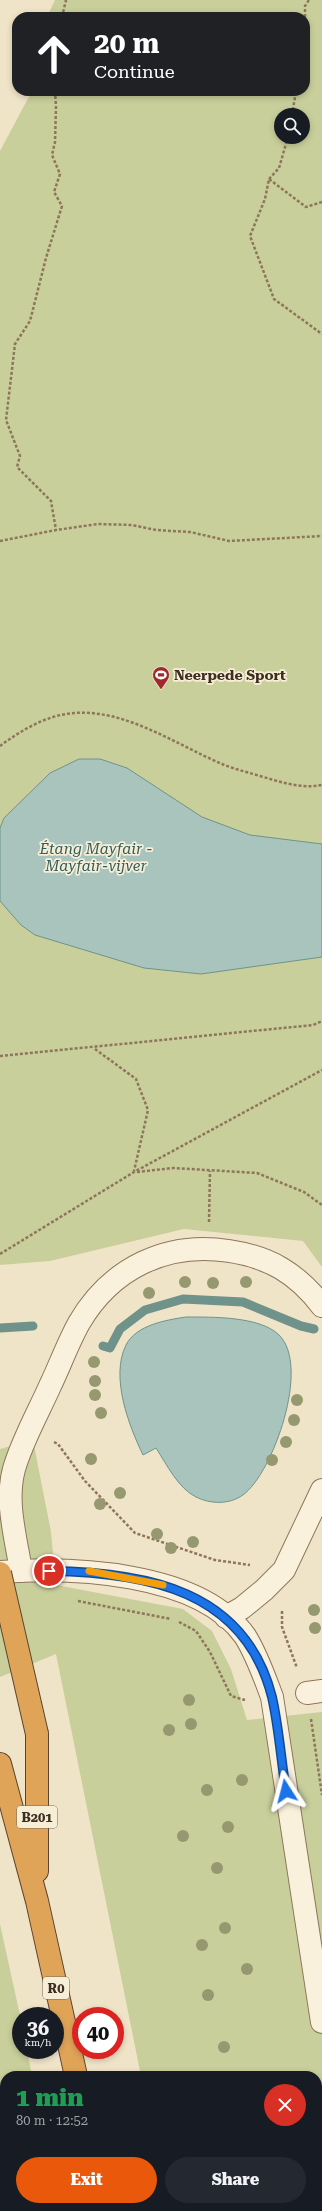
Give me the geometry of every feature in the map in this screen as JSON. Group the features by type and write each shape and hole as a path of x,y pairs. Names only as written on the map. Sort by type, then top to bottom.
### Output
{"highway":[{"name":"B201","path":"7,1572 37,1734 37,1901"},
{"name":"R0","path":"0,1764 37,1901 75,2071"}],"street":[{"path":"322,1306 312,1292 288,1271 251,1254 208,1248 178,1250 140,1262 107,1287 80,1323 30,1428 14,1470 10,1499 7,1572 92,1571 161,1585 208,1603 226,1617 244,1636 259,1662 272,1697 322,2022"},
{"path":"226,1617 242,1608 264,1590 284,1570 322,1490"}],"path":[{"path":"63,12 66,0"},
{"path":"305,12 305,6 309,0"},
{"path":"55,96 55,142 52,155 60,174 54,192 62,206 46,258 30,321 15,344 6,420 20,456 17,467 51,501 56,530"},
{"path":"293,108 295,96"},
{"path":"286,144 279,168 269,179 265,199 250,236 274,299 322,334"},
{"path":"269,179 306,207 322,202"},
{"path":"0,541 56,530 98,524 132,525 156,530 190,532 229,541 322,536"},
{"path":"0,746 33,724 54,716 75,712 98,713 126,720 224,765 292,786 322,785"},
{"path":"0,1056 94,1048 313,1025 322,1021"},
{"path":"94,1048 136,1079 148,1110 134,1172"},
{"path":"0,1254 134,1172 322,1070"},
{"path":"134,1172 173,1168 256,1173 304,1192 322,1205"},
{"path":"208,1248 210,1171"},
{"path":"30,1428 58,1444 85,1481 135,1533 215,1560 284,1570 288,1582 282,1611 282,1627 314,1692 322,1795"},
{"path":"72,1600 176,1620 196,1631 210,1652 231,1696 245,1700 272,1697"}],"green space":[{"name":"Neerpede Sport","path":"55,0 322,0 322,1267 303,1241 184,1229 50,1261 0,1265 0,151 29,96 310,96 310,12 49,12"},
{"path":"33,1440 51,1532 56,1585 183,1609 212,1631 231,1669 247,1720 322,1712 322,2071 140,2071 56,1654 0,1677 0,1449"},
{"path":"0,1924 18,2007 12,2007 12,2059 29,2059 31,2071 0,2071"}],"water":[{"name":"Étang Mayfair - Mayfair-vijver","path":"79,759 100,759 127,768 202,817 250,835 322,844 322,957 201,974 144,968 35,935 21,925 0,901 0,828 4,818 50,773"},
{"path":"186,1317 235,1319 260,1324 279,1335 288,1350 291,1370 290,1393 276,1443 266,1465 254,1483 243,1495 232,1501 213,1502 196,1497 178,1482 156,1448 143,1455 132,1430 123,1401 120,1372 126,1345 131,1338 144,1328 161,1322"}],"waterway":[{"path":"103,1346 110,1348 120,1329 145,1310 183,1299 243,1302 301,1326 314,1329"},
{"path":"0,1328 33,1326"}],"slow traffic":[{"path":"89,1571 163,1585"}],"place":[{"name":"Neerpede Sport","path":"161,690"}],"route":[{"path":"49,1571 92,1571 161,1585 208,1603 226,1617 244,1636 259,1662 272,1697 286,1791"}]}
